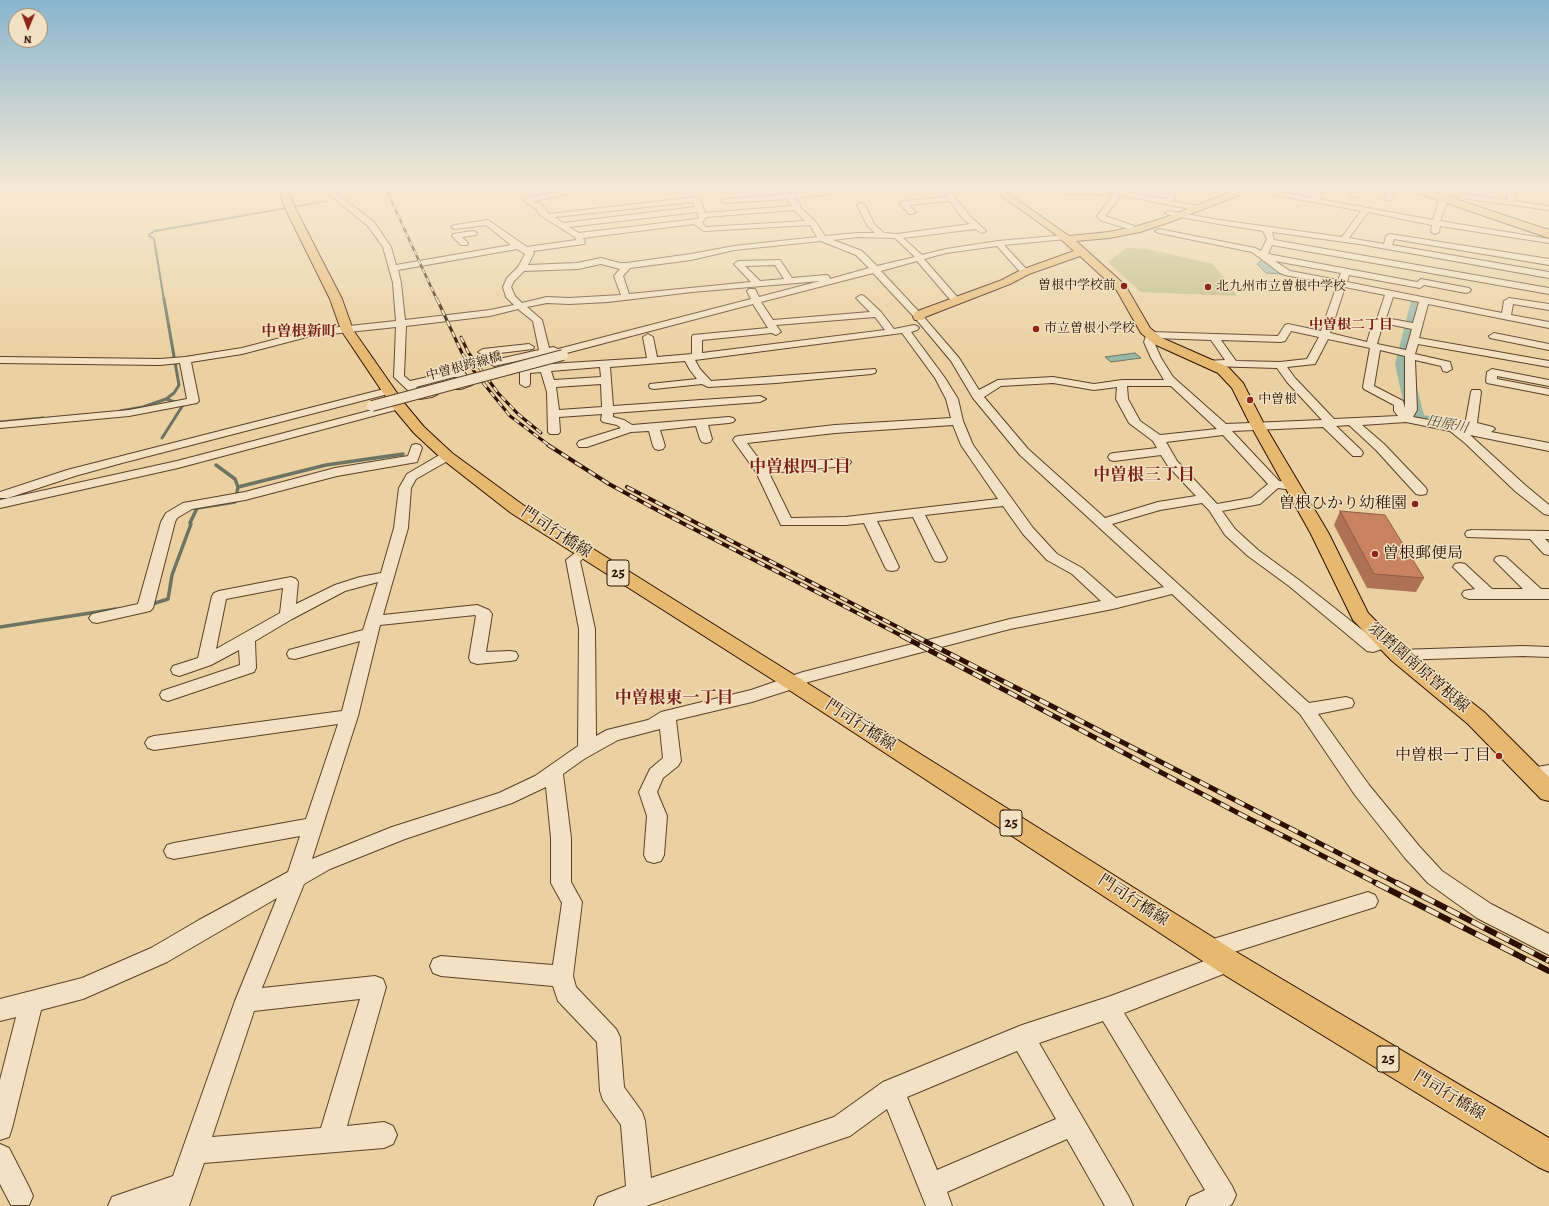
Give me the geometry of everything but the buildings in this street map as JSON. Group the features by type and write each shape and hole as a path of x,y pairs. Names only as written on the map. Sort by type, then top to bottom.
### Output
{"main road":[{"name":"門司行橋線","path":"308,243 336,299 347,330 399,406 419,430 447,456 517,509 793,683 1218,956 1549,1156"},
{"name":"須磨園南原曽根線","path":"1073,243 1121,287 1145,330 1158,341 1222,370 1238,386 1258,426 1320,534 1360,616 1377,635 1540,773 1549,792"},
{"path":"922,322 919,315 1006,282 1025,272 1082,252"}],"street":[{"path":"385,243 397,283 401,324 399,377 409,385"},
{"path":"516,243 530,253 522,268 510,280 507,287 511,297 520,307 537,320 545,366 552,392 554,432"},
{"path":"392,268 522,248 568,243"},
{"path":"522,268 578,266 586,263 601,261 620,266 627,266 691,258 734,248 781,243"},
{"path":"834,243 859,253 876,271 955,360 978,396 1024,452 1306,710 1362,790 1412,852 1435,876 1484,911 1549,945"},
{"path":"905,243 921,259 956,302"},
{"path":"525,384 525,371 688,326 725,310 921,259 1007,243"},
{"path":"1221,243 1255,250 1283,271 1288,273 1547,325 1548,345 1494,336"},
{"path":"1263,256 1269,243"},
{"path":"1277,243 1549,291"},
{"path":"1209,364 1280,365 1311,362 1325,334 1341,283 1358,243"},
{"path":"1366,243 1549,275"},
{"path":"1406,419 1411,410 1410,355 1416,327 1421,284 1434,243"},
{"path":"1436,243 1549,262"},
{"path":"999,244 1025,272"},
{"path":"1307,264 1310,249"},
{"path":"720,251 738,264 753,283 757,302 785,346"},
{"path":"596,253 602,253 601,261"},
{"path":"1263,256 1421,284 1466,290"},
{"path":"738,264 778,262 789,280"},
{"path":"626,297 618,276 627,266"},
{"path":"0,360 183,360 242,350 311,333 446,319 520,307 547,300 576,301 753,283 826,278"},
{"path":"1390,293 1381,320 1378,322 1372,343 1375,348 1368,387 1399,403 1400,411 1406,419"},
{"path":"862,298 892,331"},
{"path":"1506,316 1509,301 1549,308"},
{"path":"494,364 543,349 705,310 725,310"},
{"name":"中曽根跨線橋","path":"370,404 725,310"},
{"path":"871,370 776,380 708,384 695,370 693,357 697,337 816,319 878,314"},
{"path":"816,319 828,340"},
{"path":"1381,320 1416,327"},
{"path":"545,366 605,364 693,357 905,330 922,322"},
{"path":"1293,486 1275,484 1224,430 1169,379 1156,358 1149,342 1151,335 1281,339 1288,327 1373,345 1446,364 1446,369"},
{"path":"905,330 940,378 952,399 957,421 967,445 1028,531 1052,557 1077,571 1113,604"},
{"path":"648,336 653,361"},
{"path":"1214,337 1233,364"},
{"path":"1413,340 1549,364"},
{"path":"483,352 543,349"},
{"path":"0,425 129,413 192,401 183,360"},
{"path":"605,364 608,410 607,420 620,422 630,429"},
{"path":"1280,365 1291,380 1357,453"},
{"path":"1549,382 1492,372 1491,381 1549,392"},
{"path":"550,384 606,380"},
{"path":"978,396 998,383 1053,380 1094,387 1122,383 1174,382"},
{"path":"654,386 705,381"},
{"path":"1122,383 1122,399 1135,423 1158,439 1172,463 1210,503 1230,532 1253,553 1294,583 1373,647 1549,652"},
{"path":"0,497 71,473 118,460 275,422 388,391"},
{"path":"1472,429 1476,392"},
{"path":"553,414 760,399"},
{"path":"720,403 739,440 761,470 786,522 846,521 1007,502"},
{"path":"0,497 370,404"},
{"path":"0,504 370,404"},
{"path":"0,504 178,464 399,406"},
{"path":"1158,439 1258,426 1406,419 1454,430 1472,429 1549,441"},
{"path":"583,444 630,429 729,420"},
{"path":"739,440 835,429 957,421"},
{"path":"1352,422 1380,447 1421,491"},
{"path":"701,423 706,439"},
{"path":"654,428 659,446"},
{"path":"1472,429 1549,447"},
{"path":"1454,430 1469,440 1520,488 1549,511"},
{"path":"1114,457 1165,451"},
{"path":"97,618 146,604 168,522 171,516 193,504 245,496 335,472 413,461 428,466 447,456"},
{"path":"121,1206 179,1196 246,1001 296,878 349,716 372,627 401,528 405,488 413,461"},
{"path":"761,470 845,462"},
{"path":"1103,523 1158,506 1255,501 1275,484"},
{"path":"917,512 940,558"},
{"path":"870,518 892,567"},
{"path":"1472,534 1549,535"},
{"path":"1533,534 1549,551"},
{"path":"585,552 573,560 586,629 587,749"},
{"path":"1502,560 1543,594"},
{"path":"1460,567 1488,594"},
{"path":"179,670 205,661 287,615 340,588 365,580 388,576"},
{"path":"205,661 219,596 291,582 287,615"},
{"path":"0,1010 83,988 159,955 206,927 323,863 378,841 505,798 541,781 587,749 613,735 653,725 667,716 752,696 793,683 803,678 1010,624 1113,604 1175,589"},
{"path":"1469,594 1543,594"},
{"path":"295,654 372,627 477,610 484,614 477,658 510,656"},
{"path":"168,695 248,668 246,639"},
{"path":"1306,710 1346,703"},
{"path":"154,743 349,716"},
{"path":"654,855 657,816 648,792 656,774 672,761 667,716"},
{"path":"554,771 561,838 561,884 572,902 562,976 566,993 608,1037 612,1092 634,1121 640,1195"},
{"path":"174,851 314,825"},
{"path":"607,1206 841,1127 892,1091 1022,1037 1108,1008 1218,956 1368,901"},
{"path":"440,966 562,976"},
{"path":"246,1001 375,987 330,1140"},
{"path":"0,1128 31,1003"},
{"path":"1108,1008 1223,1195 1199,1206"},
{"path":"1022,1037 1120,1206"},
{"path":"892,1091 935,1196 1073,1124"},
{"path":"195,1151 384,1135"},
{"path":"0,1156 20,1196"}],"shaded area":[{"path":"1126,248 1147,249 1213,264 1237,296 1141,292 1108,262"},
{"path":"1263,259 1281,274 1266,273 1257,264"},
{"path":"1135,353 1141,358 1111,362 1105,357"}],"waterway":[{"path":"155,243 164,300"},
{"path":"164,299 179,385 174,393 166,399"},
{"name":"田原川","path":"1418,301 1403,364 1416,419 1446,425"},
{"path":"120,411 143,407 166,399"},
{"path":"162,438 183,405 166,399"},
{"path":"0,422 43,418"},
{"path":"238,487 326,465 403,454"},
{"path":"216,465 235,479 238,487"},
{"path":"149,605 168,599 172,575 191,524 190,523 197,508 235,502 238,487"},
{"path":"0,627 116,609"}],"railway":[{"path":"411,243 437,300"},
{"path":"437,299 462,353 476,374 510,416 550,446"},
{"path":"461,337 468,352 498,393 518,414 541,433"},
{"path":"548,445 609,484 657,510 904,637"},
{"path":"627,487 917,637"},
{"path":"902,636 1240,814 1378,884"},
{"path":"915,636 1399,884"},
{"path":"1376,883 1549,971"},
{"path":"1397,883 1549,961"}],"place":[{"name":"曽根中学校前","path":"1124,286"},
{"name":"北九州市立曽根中学校","path":"1208,287"},
{"name":"市立曽根小学校","path":"1036,329"},
{"name":"中曽根","path":"1250,400"},
{"name":"曽根ひかり幼稚園","path":"1415,504"},
{"name":"曽根郵便局","path":"1375,554"},
{"name":"中曽根一丁目","path":"1499,756"}],"district":[{"name":"中曽根二丁目","path":"1351,326"},
{"name":"中曽根新町","path":"299,332"},
{"name":"中曽根四丁目","path":"800,468"},
{"name":"中曽根三丁目","path":"1144,476"},
{"name":"中曽根東一丁目","path":"674,699"}]}
